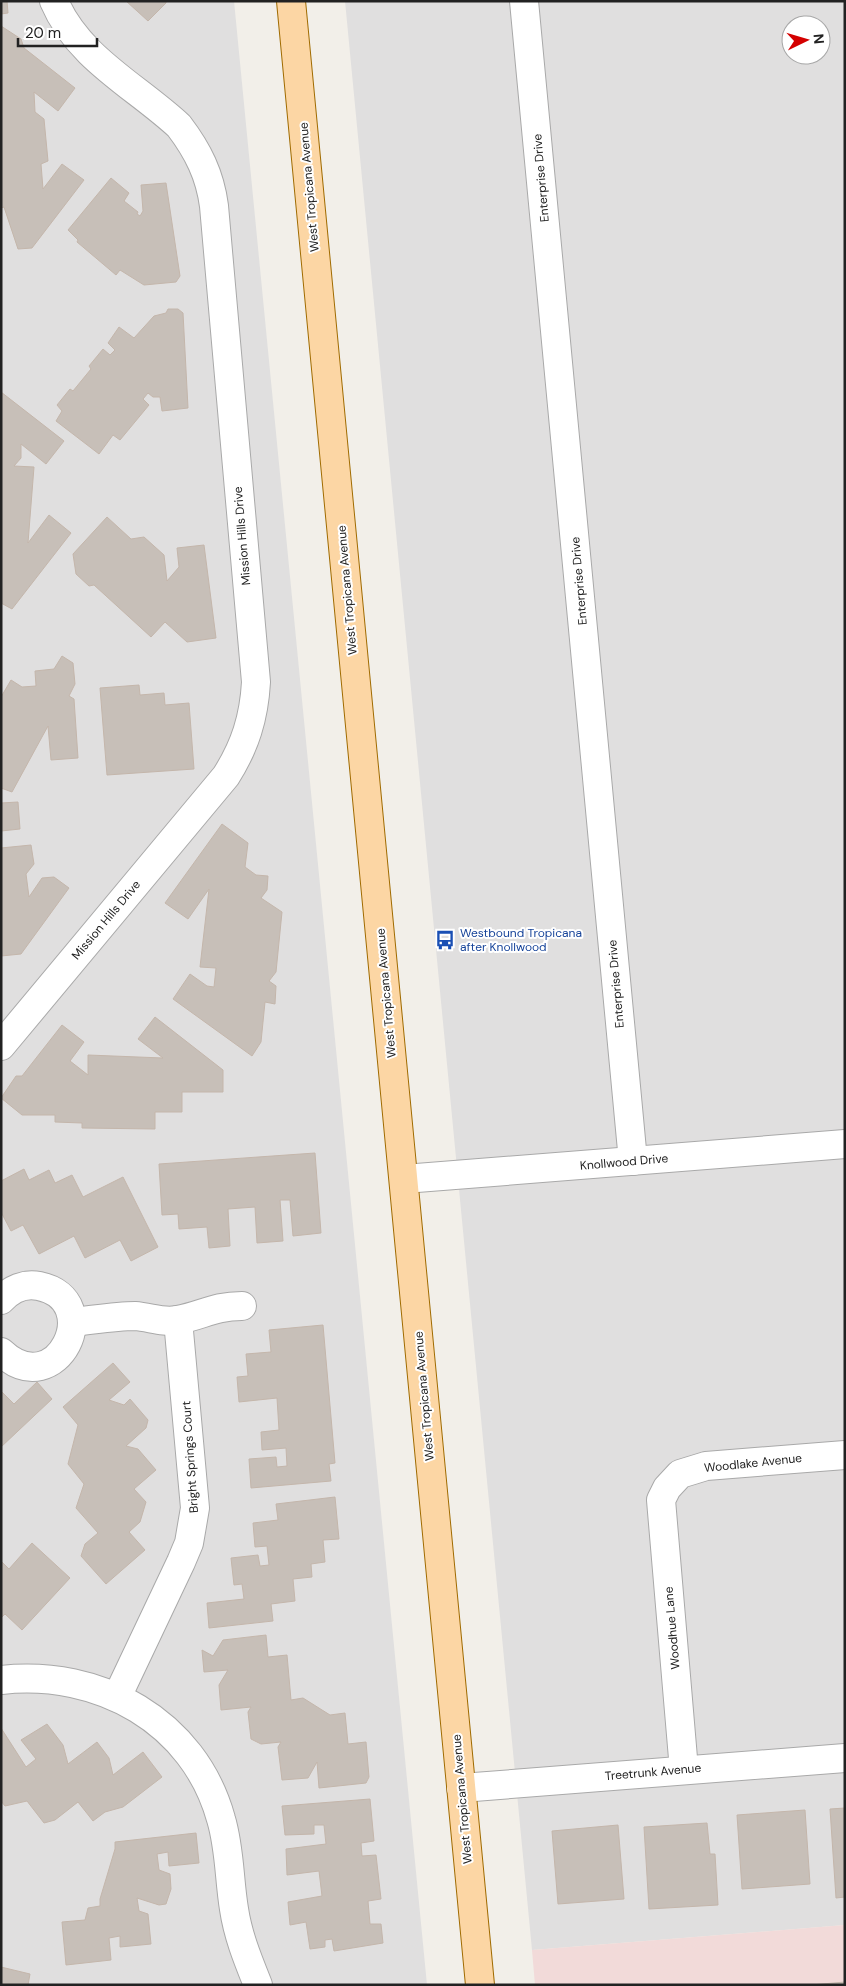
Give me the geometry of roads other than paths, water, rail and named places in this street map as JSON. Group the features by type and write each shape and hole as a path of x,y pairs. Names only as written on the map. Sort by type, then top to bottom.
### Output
{"main road":[{"name":"West Tropicana Avenue","path":"291,1 480,1985"}],"street":[{"name":"Mission Hills Drive","path":"1,1046 226,776 240,755 249,732 256,682 214,206 208,174 191,142 179,126 88,51 68,27 54,1"},
{"name":"Enterprise Drive","path":"524,1 633,1161"},
{"name":"Knollwood Drive","path":"404,1179 845,1144"},
{"path":"1,1300 12,1290 23,1286 45,1287 56,1292 64,1300 73,1322 68,1344 53,1361 42,1365 25,1365 9,1359 1,1352"},
{"path":"73,1322 135,1316 162,1321 178,1320 209,1309 242,1306"},
{"name":"Bright Springs Court","path":"117,1697 181,1562 194,1522 194,1478 178,1320"},
{"name":"Woodlake Avenue","path":"667,1488 680,1474 706,1466 845,1455"},
{"name":"Woodhue Lane","path":"667,1488 660,1500 684,1770"},
{"path":"1,1680 52,1679 74,1682 117,1697 141,1710 163,1726 182,1746 212,1792 221,1818 227,1845 237,1925 258,1985"},
{"name":"Treetrunk Avenue","path":"462,1788 845,1758"}],"place":[{"name":"Westbound Tropicana after Knollwood","path":"445,940"}]}
